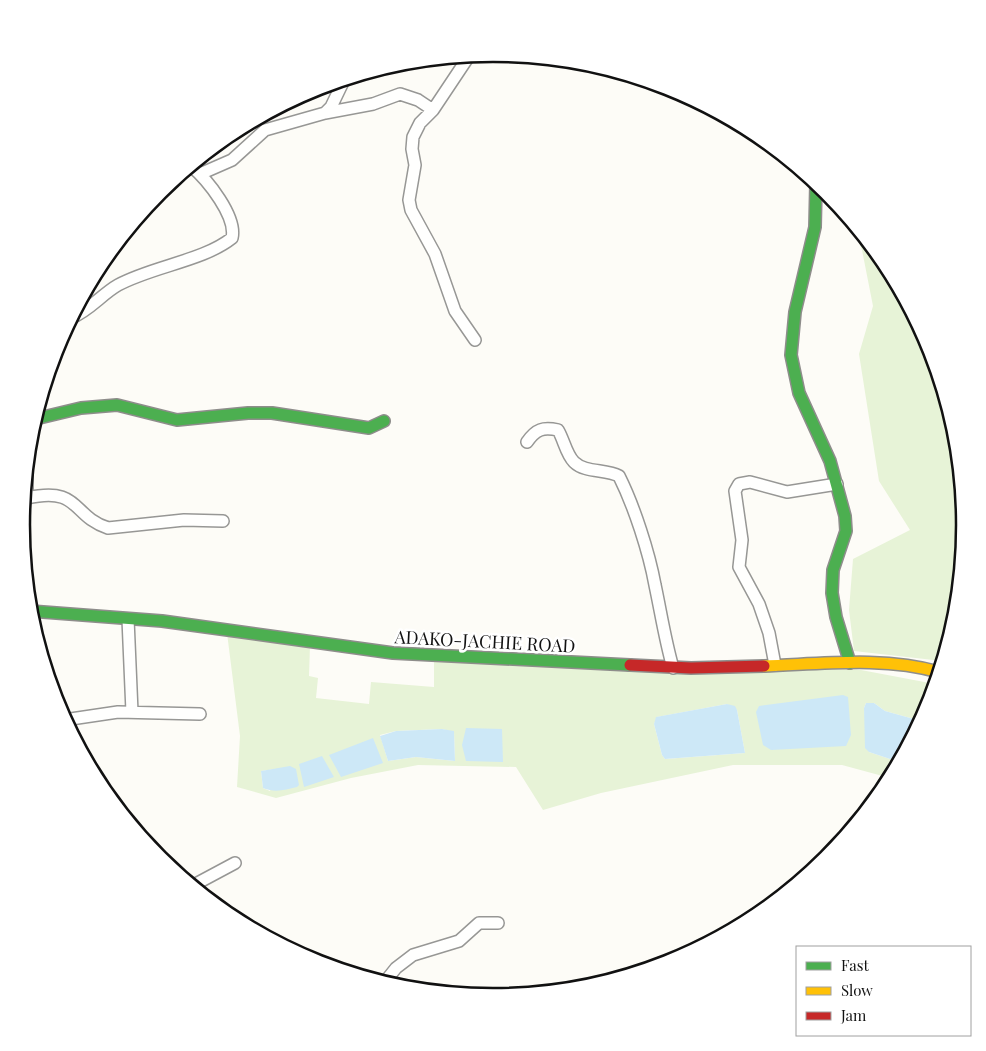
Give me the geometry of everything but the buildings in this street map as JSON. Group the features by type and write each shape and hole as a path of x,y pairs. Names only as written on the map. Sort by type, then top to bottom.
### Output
{"street":[{"path":"463,63 433,110 420,123 413,137 414,165 409,200 411,210 435,254 456,311 475,340"},
{"path":"326,113 340,89"},
{"path":"197,170 232,160 265,130 326,113 373,104 400,94 418,100 433,110"},
{"path":"84,309 117,286 160,266 221,247 232,238 234,228 218,197 196,170"},
{"path":"817,195 818,205 814,236 792,329 791,355 795,384 828,457 837,484 847,530 833,571 832,593 850,663"},
{"path":"43,417 81,408 117,405 177,420 248,413 272,413 368,428 377,426 384,421"},
{"path":"527,442 534,432 544,428 558,430 574,462 584,468 611,472 619,476 647,552 656,585 662,627 673,668"},
{"path":"775,665 759,604 739,567 742,540 735,491 739,484 750,482 787,492 837,484"},
{"path":"31,498 46,494 65,497 98,525 108,528 174,521 223,521"},
{"name":"ADAKO-JACHIE ROAD","path":"38,612 241,631 377,653 673,668 850,663 918,666 932,670"},
{"path":"128,619 132,712"},
{"path":"73,719 109,713 132,712 200,714"},
{"path":"198,883 235,863"},
{"path":"389,977 396,968 413,955 460,941 479,923 498,924"}],"green space":[{"path":"859,243 894,294 921,348 940,406 947,435 955,495 955,556 947,616 935,660 854,651 849,610 853,559 910,530 879,481 859,354 873,306"},
{"path":"227,633 310,646 309,676 318,678 316,698 369,704 371,682 434,687 434,661 861,670 928,683 913,719 885,711 874,703 866,703 864,708 869,752 892,760 882,776 842,765 733,765 601,793 543,810 516,767 418,765 351,778 276,798 237,787 240,736","holes":["727,704 737,710 745,753 665,759 662,755 654,724 657,717","442,729 454,732 455,761 416,757 388,761 380,735 396,731","276,769 270,791 263,788 261,771"]}],"water":[{"path":"843,695 848,697 851,735 846,746 771,750 763,745 756,712 759,706"},
{"path":"866,703 874,703 885,711 913,719 892,760 869,752 865,748 864,708"},
{"path":"727,704 735,706 737,710 745,753 665,759 662,755 654,724 656,717"},
{"path":"466,728 502,729 503,762 466,761 462,745"},
{"path":"442,729 454,731 455,761 416,757 388,761 380,736 396,731"},
{"path":"373,738 383,763 341,777 329,755"},
{"path":"322,756 334,777 304,787 299,764"},
{"path":"290,766 296,769 299,785 297,787 276,791 263,788 261,771"}],"traffic: fast":[{"path":"816,194 815,227 795,312 791,355 799,393 830,461 845,516 846,531 833,570 832,593 836,617 850,663"},
{"path":"43,417 81,408 117,405 177,420 248,413 272,413 369,428 384,421"},
{"path":"38,612 162,621 393,653 630,665"}],"traffic: slow":[{"path":"764,666 852,662 896,664 932,670"}],"traffic: jam":[{"path":"630,665 691,668 764,666"}]}
